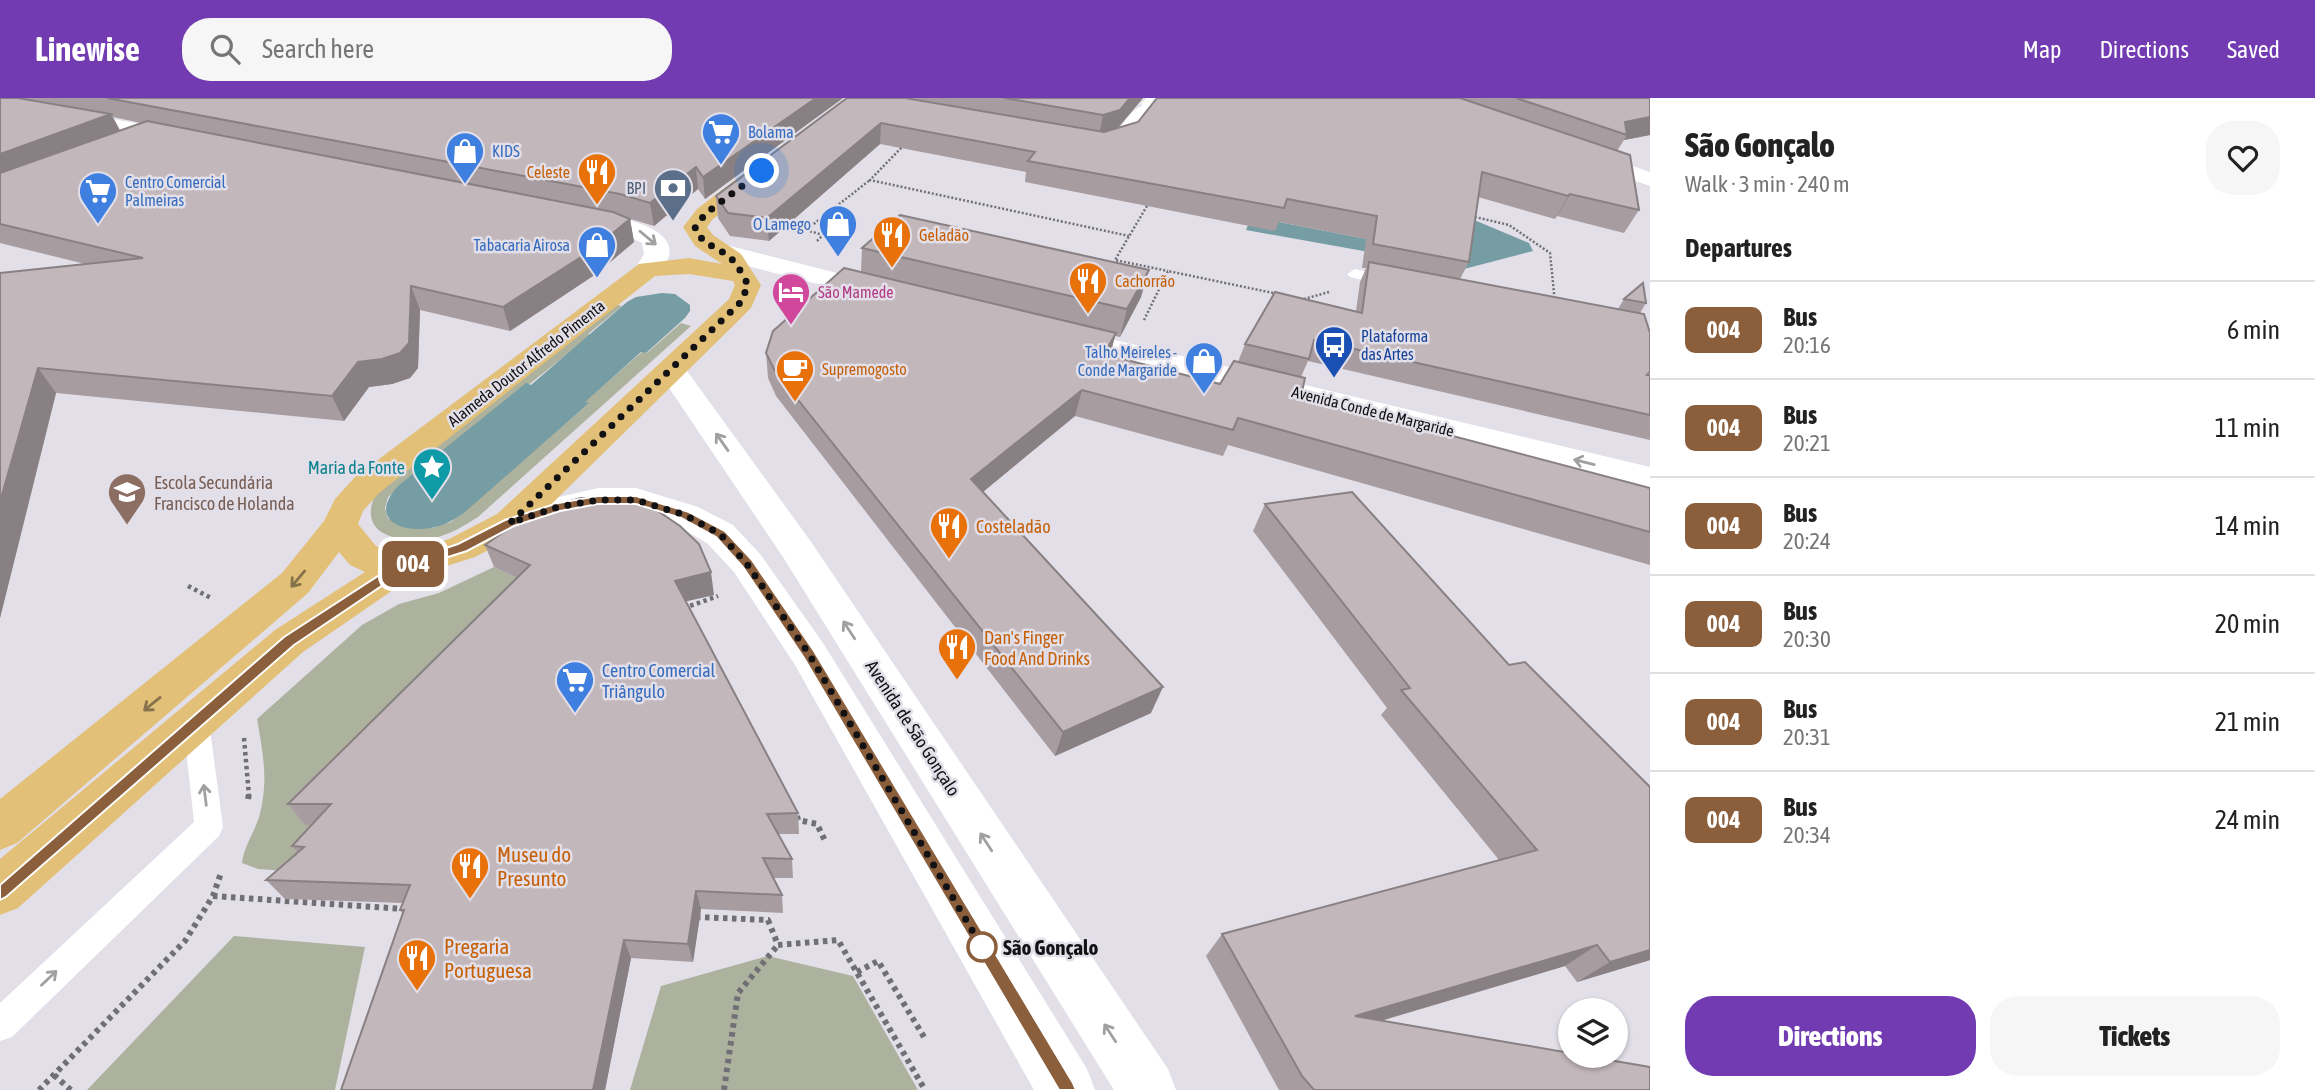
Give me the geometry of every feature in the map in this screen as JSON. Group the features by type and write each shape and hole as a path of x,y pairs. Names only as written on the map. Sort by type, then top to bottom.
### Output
{"main road":[{"path":"0,891 289,641 399,568 462,548 510,523 741,302 748,285 735,264 699,238 695,228 705,214 773,163"},
{"path":"648,269 735,264"},
{"name":"Alameda Doutor Alfredo Pimenta","path":"0,828 233,638 295,583 340,525 347,507 367,485 648,269"},
{"path":"340,525 354,546 371,563 399,568"}],"street":[{"path":"1072,139 1100,144 1124,137 1150,104"},
{"path":"2,107 196,140"},
{"path":"118,147 157,133"},
{"path":"1558,146 1650,179"},
{"path":"556,213 623,226 649,236 657,245 657,254 648,269"},
{"path":"735,264 811,275 906,298"},
{"name":"Avenida Conde de Margaride","path":"1027,328 1650,478"},
{"name":"Avenida de São Gonçalo","path":"672,370 796,548 1147,1090"},
{"path":"510,523 558,507 598,500 636,500 685,515 720,534 747,564 809,654 1066,1090"}],"lane":[{"path":"1355,274 1409,285"},
{"path":"0,1025 209,827 196,722"}],"path":[{"path":"813,244 823,235 806,230 870,180 911,138"},
{"path":"870,180 1129,236"},
{"path":"1147,206 1115,260 1283,295"},
{"path":"1461,214 1509,225 1550,253 1556,314"},
{"path":"1144,320 1168,271"},
{"path":"1295,297 1307,300 1339,288"},
{"path":"693,619 687,607 722,595 718,585"},
{"path":"243,730 250,792 245,805"},
{"path":"792,808 798,820 817,824 826,842"},
{"path":"39,1090 185,941 213,896 222,870"},
{"path":"213,896 408,909"},
{"path":"685,916 768,920 778,945"},
{"path":"724,1090 738,993 778,945 838,940 925,1090"},
{"path":"857,972 878,961 924,1037"},
{"path":"54,1075 71,1090"}],"green space":[{"path":"612,304 622,306 588,334 591,335 388,497 385,508 388,519 433,528 451,522 588,404 584,402 642,352 647,353 681,323 691,326 478,517 459,529 425,539 399,538 378,529 372,521 371,510 375,495"},
{"path":"494,567 538,588 306,824 347,824 314,873 258,869 242,863 259,817 264,791 264,768 257,719 362,625 399,604 439,593"},
{"path":"234,936 365,947 335,1090 87,1090"},
{"path":"768,956 853,976 918,1090 630,1090 661,986"}],"water":[{"path":"1467,217 1529,243 1533,251 1464,269 1246,230 1248,225 1279,222 1460,257"},
{"path":"675,294 690,305 690,311 685,318 646,353 641,352 585,402 589,403 465,512 449,522 431,528 408,528 391,521 386,507 398,486 526,383 531,385 627,302 636,297"}],"building":[{"path":"0,98 18,98 111,114 0,154"},
{"path":"107,98 816,98 703,177 696,167 650,203 620,194"},
{"path":"847,98 905,98 1104,132 1138,122 1157,98 1460,98 1630,155 1639,210 1570,194 1568,196 1482,172 1469,262 1373,244 1377,216 1287,199 1284,208 1028,161 1035,152 881,123 767,218 728,213 716,196"},
{"path":"1004,98 1130,98 1120,110 1103,115"},
{"path":"1516,98 1650,98 1650,117 1625,122 1627,135"},
{"path":"147,121 613,212 630,219 592,250 503,307 411,286 409,343 400,353 358,362 332,396 38,368 0,502 0,273 143,258 0,224 0,173"},
{"path":"900,215 1149,270 1127,309 862,248"},
{"path":"1369,262 1644,314 1650,333 1650,371 1647,375 1650,375 1650,415 1314,340 1309,359 1245,344 1275,292 1362,313"},
{"path":"844,268 1116,333 1104,354 1220,384 1234,361 1305,378 1301,396 1650,488 1650,532 1238,418 1233,430 1082,390 971,479 1163,687 1063,732 775,371 766,353 773,331"},
{"path":"1643,283 1646,303 1624,299"},
{"path":"1352,492 1509,665 1525,662 1650,787 1650,950 1610,962 1597,945 1355,1016 1558,1051 1558,1068 1628,1068 1628,1063 1650,1067 1650,1090 1314,1090 1302,1076 1222,934 1537,850 1401,690 1410,688 1265,504"},
{"name":"Centro Comercial Triângulo","path":"581,498 613,498 652,507 680,526 699,544 711,572 675,581 798,813 767,814 792,859 763,858 782,895 696,891 688,944 624,940 593,1090 341,1090 404,910 400,910 410,885 266,880 304,847 292,846 331,804 288,804 530,565 485,545 528,515"}],"bus line":[{"name":"004","path":"0,891 289,641 399,568 462,548 510,523 558,507 598,500 636,500 685,515 720,534 747,564 809,654 1066,1090"}],"place":[{"name":"Bolama","path":"721,166"},
{"name":"KIDS","path":"465,185"},
{"name":"Celeste","path":"597,206"},
{"name":"BPI","path":"673,222"},
{"name":"Centro Comercial Palmeiras","path":"98,225"},
{"name":"O Lamego","path":"838,258"},
{"name":"Geladão","path":"892,269"},
{"name":"Tabacaria Airosa","path":"597,279"},
{"name":"Cachorrão","path":"1088,315"},
{"name":"São Mamede","path":"791,326"},
{"name":"Plataforma das Artes","path":"1334,379"},
{"name":"Talho Meireles - Conde Margaride","path":"1204,395"},
{"name":"Supremogosto","path":"795,403"},
{"name":"Maria da Fonte","path":"432,501"},
{"name":"Escola Secundária Francisco de Holanda","path":"127,526"},
{"name":"Costeladão","path":"949,560"},
{"name":"Dan's Finger Food And Drinks","path":"957,681"},
{"name":"Centro Comercial Triângulo","path":"575,714"},
{"name":"Museu do Presunto","path":"470,900"},
{"name":"São Gonçalo","path":"982,947"},
{"name":"Pregaria Portuguesa","path":"417,992"}],"route":[{"path":"762,171 705,214 695,228 699,238 707,245 726,253 743,275 748,285 741,302 510,523 558,507 598,500 636,500 685,515 720,534 747,564 809,654 982,947"}]}
